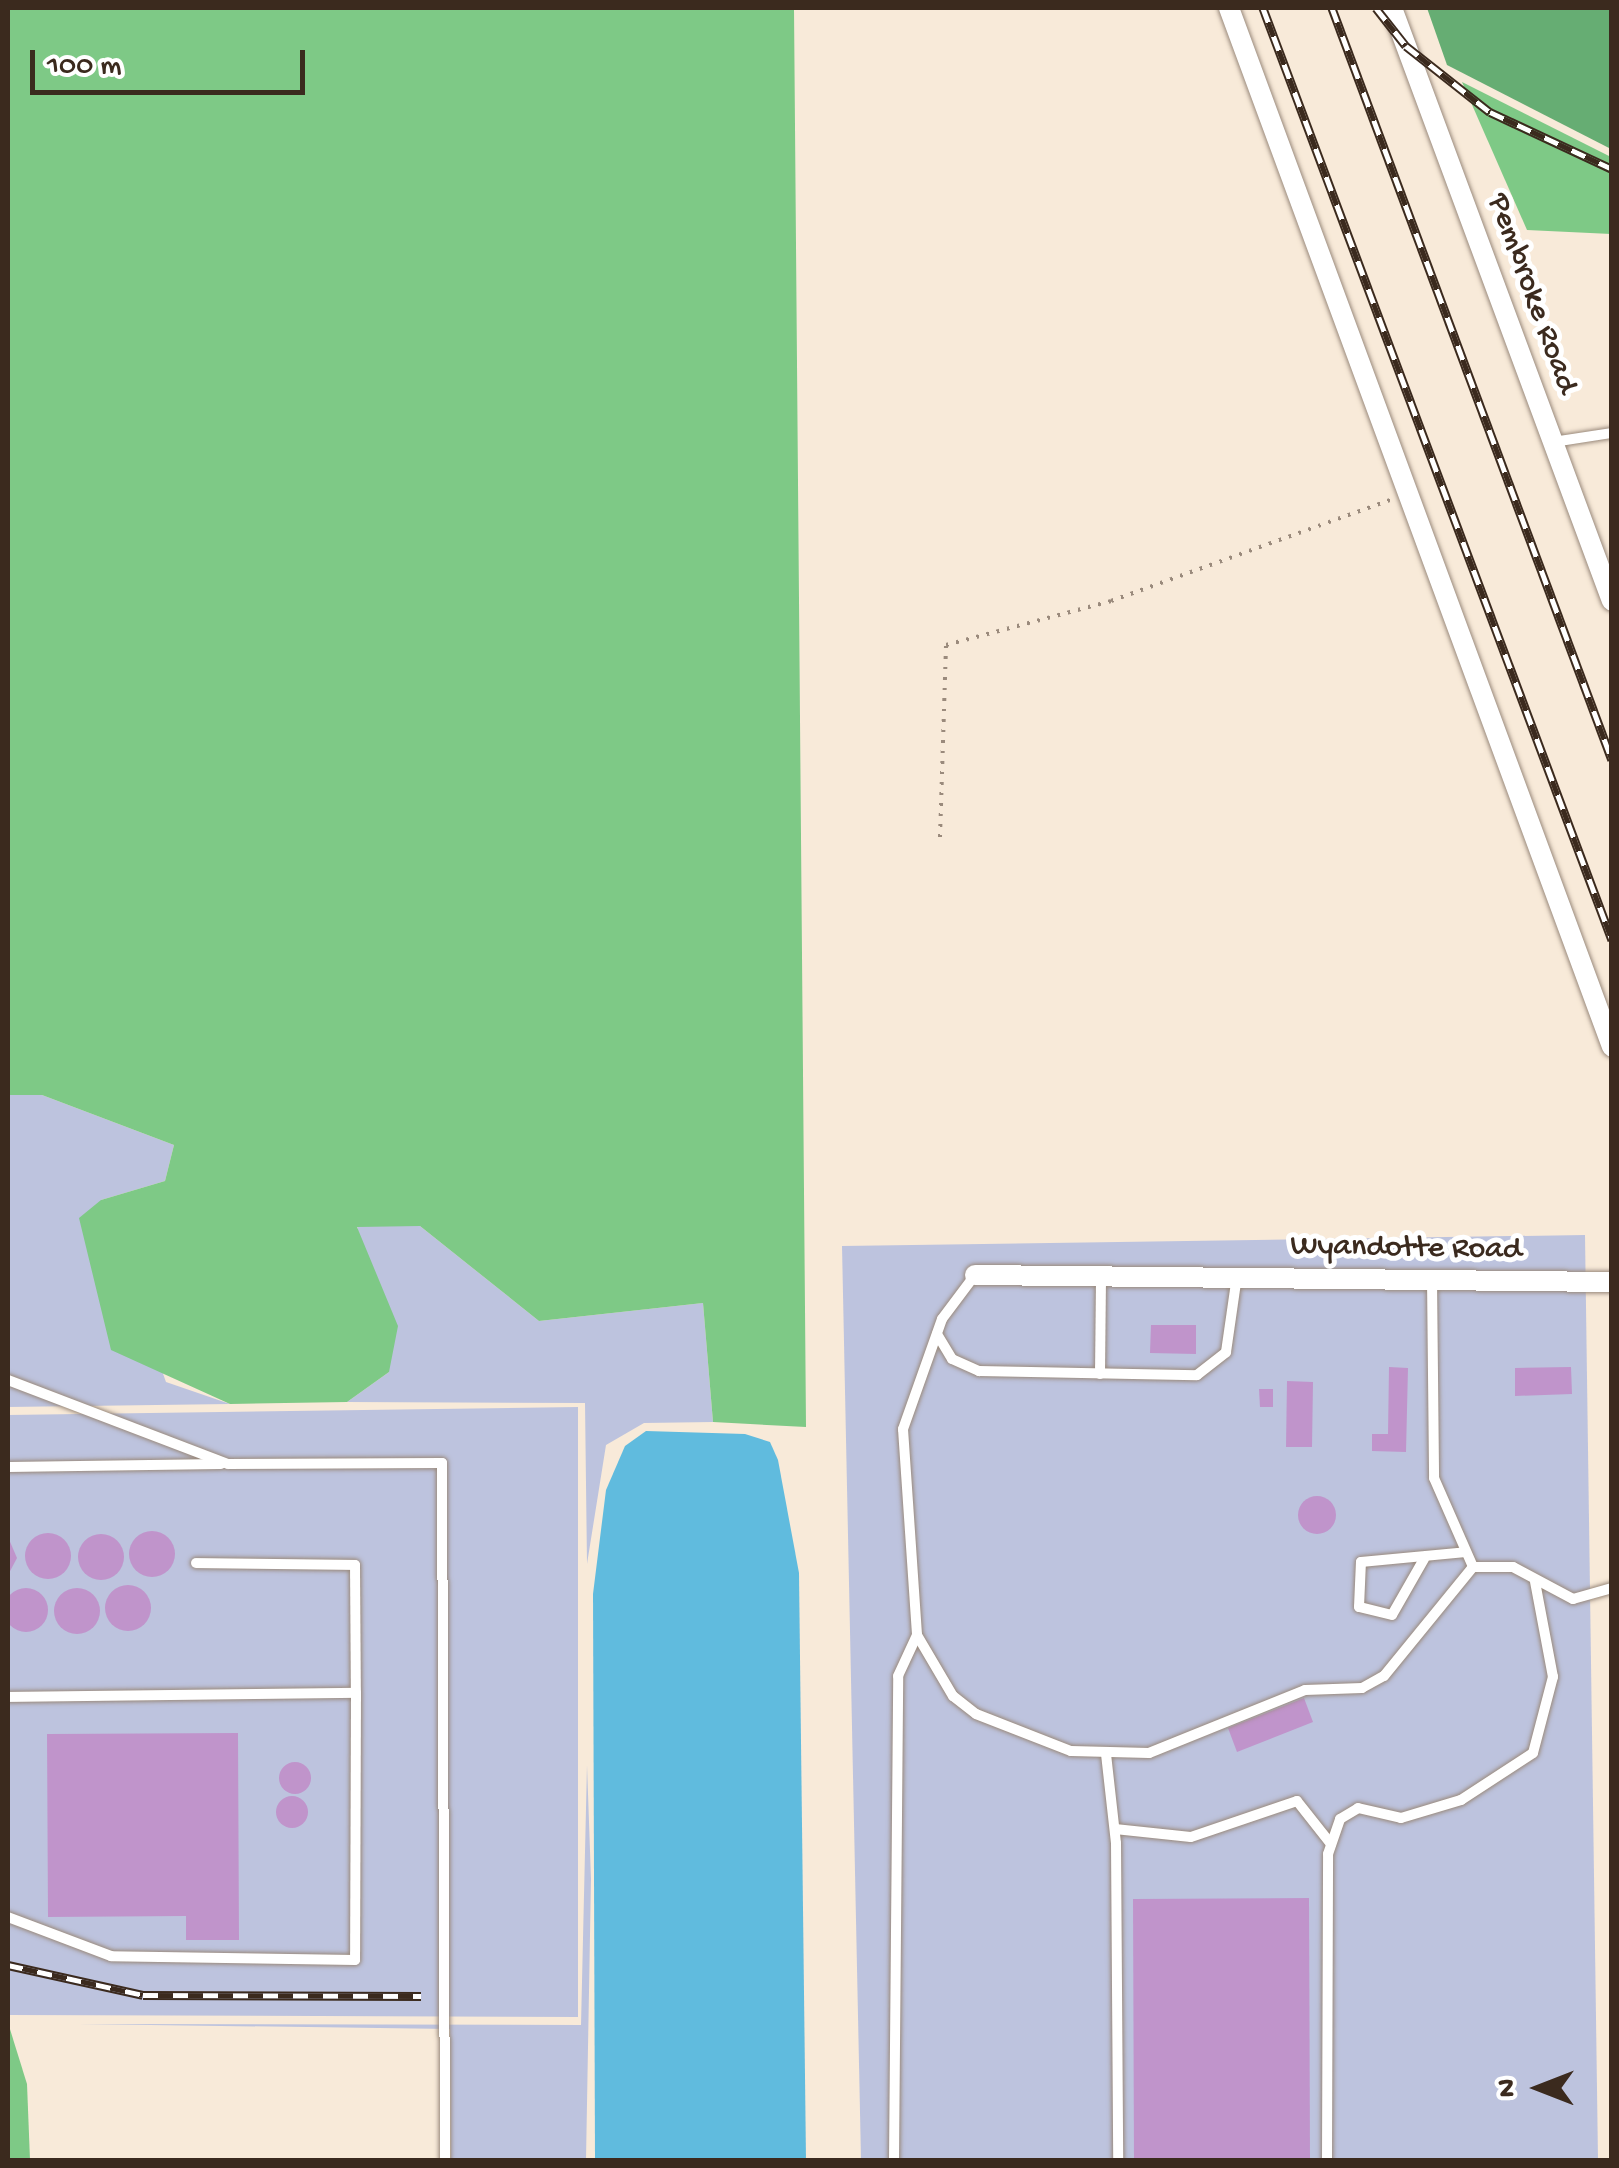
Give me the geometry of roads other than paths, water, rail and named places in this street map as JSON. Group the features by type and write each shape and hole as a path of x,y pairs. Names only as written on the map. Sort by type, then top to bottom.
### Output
{"street":[{"path":"1229,8 1411,492 1612,1047"},
{"name":"Pembroke Road","path":"1392,8 1612,600"},
{"name":"Wyandotte Road","path":"976,1275 1612,1282"}],"lane":[{"path":"1552,442 1612,433"},
{"path":"976,1275 937,1334 903,1429 917,1635 954,1696 976,1714 1071,1751 1106,1754 1168,1748 1305,1690 1362,1688 1400,1660 1473,1567"},
{"path":"1100,1275 1100,1374"},
{"path":"937,1334 952,1359 979,1371 1209,1372 1232,1332 1237,1276"},
{"path":"1432,1279 1434,1478 1473,1567"},
{"path":"8,1380 228,1464"},
{"path":"8,1467 442,1463 446,2160"},
{"path":"1424,1559 1392,1615 1360,1607 1361,1562 1466,1552"},
{"path":"8,1916 111,1956 355,1960 355,1565 196,1563"},
{"path":"1473,1567 1513,1567 1573,1599 1612,1588"},
{"path":"1327,2160 1331,1844 1340,1820 1358,1808 1401,1818 1446,1804 1533,1753 1554,1676 1536,1582"},
{"path":"894,2160 898,1676 917,1635"},
{"path":"8,1698 356,1693"},
{"path":"1106,1754 1115,1829 1118,2160"},
{"path":"1115,1829 1192,1837 1297,1801 1331,1844"}],"water":[{"path":"646,1431 745,1434 770,1442 778,1460 799,1573 806,2160 595,2160 593,1594 606,1490 625,1446"}],"railway":[{"path":"1263,8 1612,940"},
{"path":"1332,8 1612,760"},
{"path":"1376,8 1406,46 1490,112 1612,169"},
{"path":"8,1965 143,1995 421,1996"}]}
